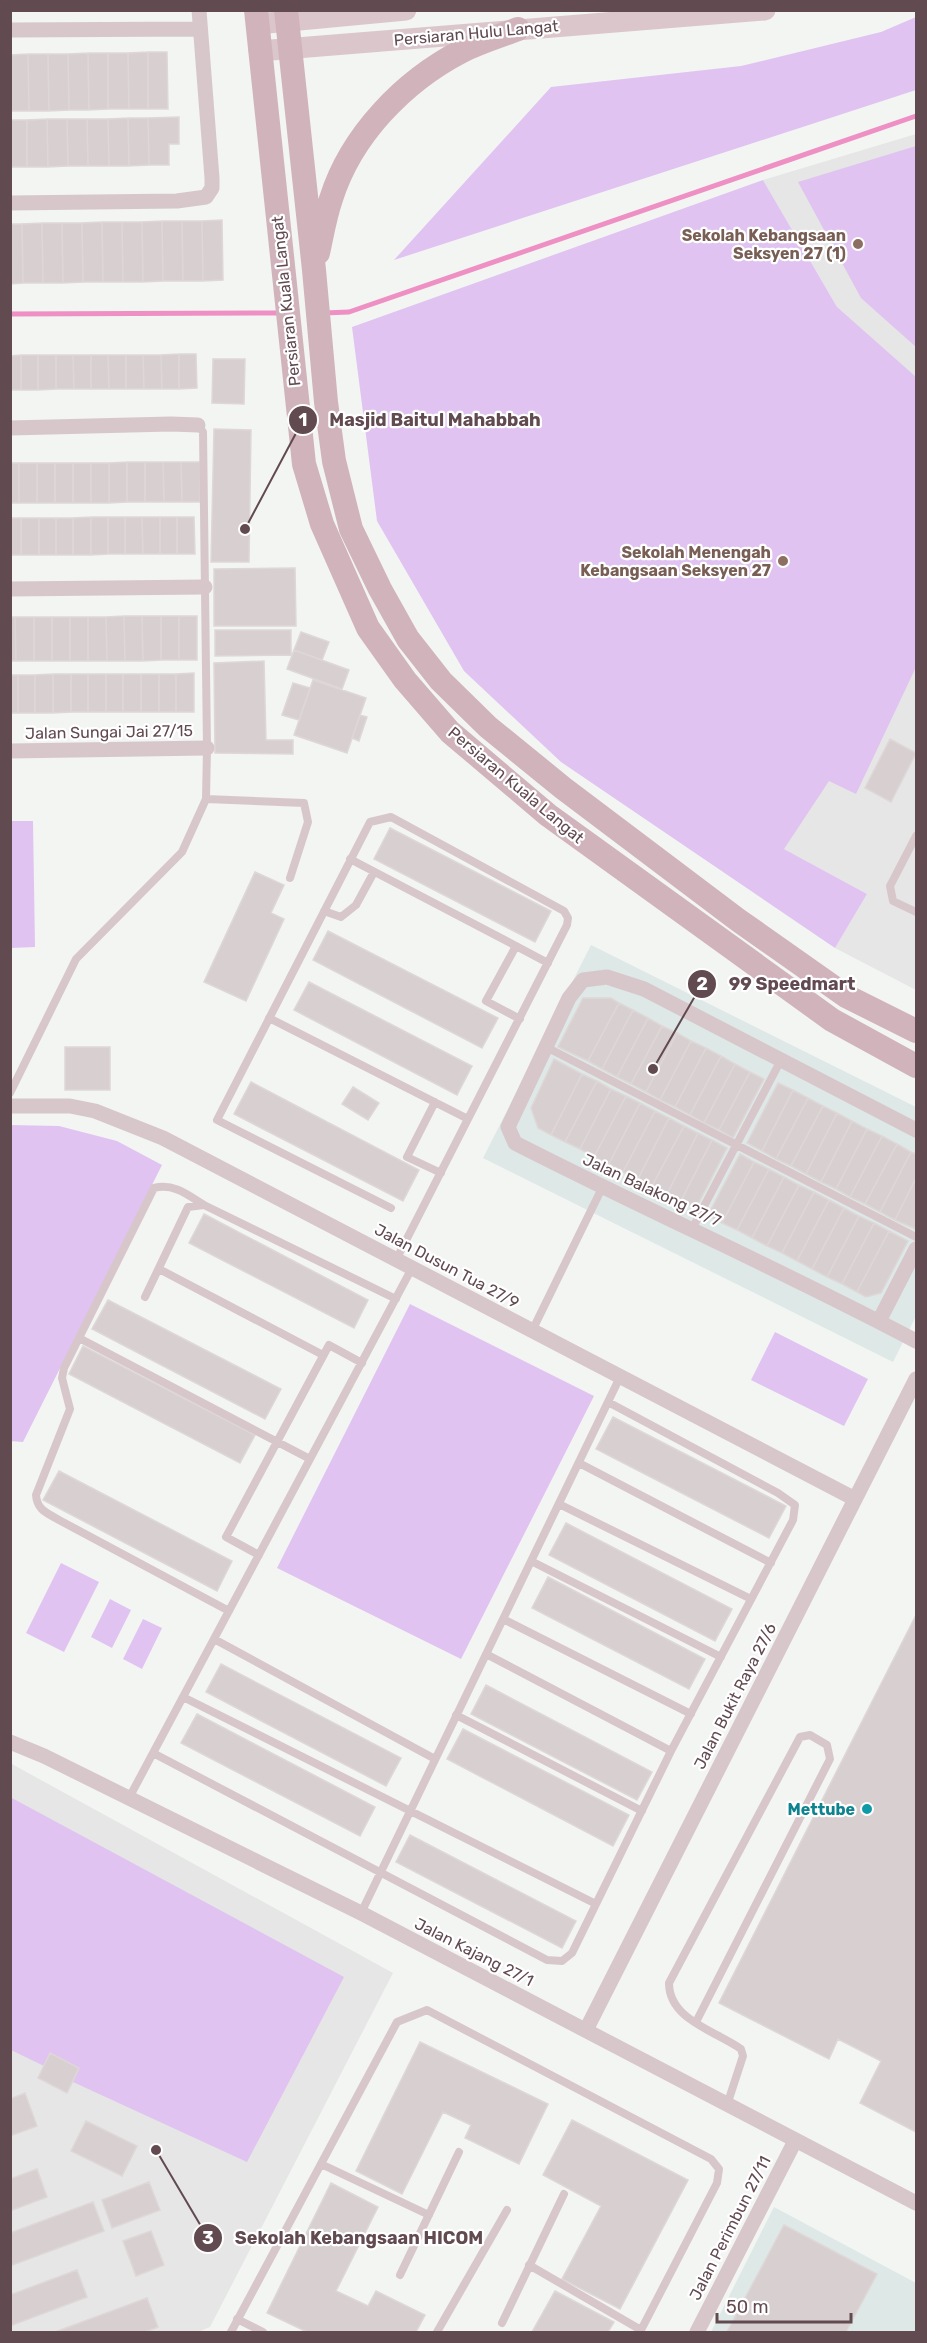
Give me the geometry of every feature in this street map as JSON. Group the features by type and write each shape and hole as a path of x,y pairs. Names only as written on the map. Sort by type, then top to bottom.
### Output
{"main road":[{"name":"Persiaran Hulu Langat","path":"256,17 406,10"},
{"name":"Persiaran Hulu Langat","path":"259,51 765,10"},
{"name":"Persiaran Kuala Langat","path":"287,16 334,461 351,530 408,639 441,681 488,727 563,788 738,920 846,996 916,1031"},
{"name":"Persiaran Kuala Langat","path":"256,17 304,464 322,524 368,628 405,680 450,732 548,815 832,1020 916,1066"},
{"path":"314,270 331,198 346,161 366,130 430,69 464,50 518,29"},
{"path":"832,1020 846,996"}],"street":[{"path":"10,202 177,201 206,196 212,188 212,178 199,10"},
{"path":"10,30 200,29"},
{"path":"10,428 171,424 198,426"},
{"path":"10,589 205,587"},
{"name":"Jalan Sungai Jai 27/15","path":"10,751 207,748"},
{"name":"Jalan Balakong 27/7","path":"781,1060 627,982 607,977 583,980 569,998 508,1127 515,1143 602,1188 692,1229 916,1341"},
{"path":"781,1060 916,1130"},
{"name":"Jalan Dusun Tua 27/9","path":"10,1107 70,1106 95,1111 163,1138 855,1499"},
{"path":"879,1321 916,1249"},
{"name":"Jalan Bukit Raya 27/6","path":"586,2030 916,1379"},
{"name":"Jalan Kajang 27/1","path":"10,1742 129,1798 361,1914 916,2203"},
{"name":"Jalan Perimbun 27/11","path":"701,2330 795,2141"}],"lane":[{"path":"10,1093 76,959 182,852 206,799 203,432 198,426"},
{"path":"206,799 304,804 308,822 290,878"},
{"path":"391,1208 217,1120 370,822 391,817 564,911 568,918 567,926 396,1260"},
{"path":"916,836 890,886 893,901 916,912"},
{"path":"350,859 548,963"},
{"path":"324,911 340,916 356,905 374,872"},
{"path":"516,946 486,1001 519,1018"},
{"path":"269,1018 468,1119"},
{"path":"546,1047 916,1237"},
{"path":"692,1229 781,1060"},
{"path":"435,1102 407,1156 441,1173"},
{"path":"229,1611 39,1508 36,1495 70,1409 62,1378 64,1368 154,1188 164,1185 173,1186 204,1205 396,1299"},
{"path":"532,1331 602,1188"},
{"path":"146,1297 188,1207 204,1205"},
{"path":"129,1798 412,1268"},
{"path":"159,1269 323,1355"},
{"path":"79,1338 310,1459"},
{"path":"259,1555 226,1538 328,1345 362,1363"},
{"path":"361,1914 620,1377"},
{"path":"153,1753 547,1960 562,1960 572,1953 671,1751 793,1520 795,1505 778,1493 608,1402"},
{"path":"579,1463 771,1563"},
{"path":"559,1504 752,1599"},
{"path":"531,1561 721,1657"},
{"path":"503,1619 691,1714"},
{"path":"214,1639 435,1759"},
{"path":"486,1654 671,1751"},
{"path":"183,1697 596,1904"},
{"path":"456,1715 642,1811"},
{"path":"696,2022 830,1759 827,1745 810,1735 800,1737 669,1983 669,1993 674,2005 683,2015 741,2049 743,2056 727,2105"},
{"path":"231,2332 397,2022 427,2010 711,2159 718,2169 717,2183 640,2331 529,2265"},
{"path":"400,2275 459,2152"},
{"path":"321,2164 429,2215"},
{"path":"502,2323 564,2194"},
{"path":"437,2332 507,2210"},
{"path":"237,2319 263,2332"}],"shaded area":[{"path":"916,17 916,90 394,260 551,87 741,66 881,32"},
{"path":"916,134 916,990 835,948 867,894 784,849 837,307 763,180"},
{"name":"Sekolah Kebangsaan Seksyen 27 (1)","path":"916,146 916,347 861,298 798,182"},
{"path":"763,180 837,307 916,377 916,667 856,794 829,781 784,849 867,894 835,948 561,762 464,671 377,521 352,327"},
{"path":"10,821 33,821 35,947 11,948"},
{"path":"591,945 916,1107 916,1316 893,1362 483,1158"},
{"path":"10,1125 59,1126 117,1141 162,1165 23,1442 10,1441"},
{"path":"410,1304 594,1396 461,1659 277,1568"},
{"path":"775,1332 868,1379 844,1426 751,1380"},
{"path":"61,1563 99,1582 64,1652 26,1633"},
{"path":"110,1599 131,1610 112,1648 91,1637"},
{"path":"143,1619 162,1628 142,1669 123,1659"},
{"path":"10,1763 393,1973 210,2327 198,2332 11,2332"},
{"path":"10,1797 344,1977 247,2162 73,2082 79,2068 50,2054 44,2066 11,2050"},
{"path":"774,2207 916,2283 916,2332 711,2332"}],"building":[{"path":"148,52 167,52 168,109 148,109"},
{"path":"148,52 148,109 129,109 128,53"},
{"path":"88,53 89,110 69,110 68,54"},
{"path":"88,53 108,53 108,109 89,110"},
{"path":"108,53 128,53 129,109 108,109"},
{"path":"28,54 29,111 10,111 10,55"},
{"path":"28,54 48,54 49,111 29,111"},
{"path":"48,54 68,54 69,110 49,111"},
{"path":"179,117 179,144 169,144 169,165 149,165 148,118"},
{"path":"128,118 129,166 109,166 108,119"},
{"path":"128,118 148,118 149,165 129,166"},
{"path":"47,119 48,167 27,167 27,120"},
{"path":"47,119 67,119 68,166 48,167"},
{"path":"67,119 87,119 88,166 68,166"},
{"path":"87,119 108,119 109,166 88,166"},
{"path":"10,120 27,120 27,167 10,167"},
{"path":"222,220 223,280 203,281 202,221"},
{"path":"162,221 163,281 143,282 142,222"},
{"path":"162,221 182,221 183,281 163,281"},
{"path":"182,221 202,221 203,281 183,281"},
{"path":"102,222 103,282 83,282 82,223"},
{"path":"102,222 122,222 123,282 103,282"},
{"path":"122,222 142,222 143,282 123,282"},
{"path":"42,223 43,283 23,283 22,224"},
{"path":"42,223 62,223 63,283 43,283"},
{"path":"62,223 82,223 83,282 63,283"},
{"path":"10,224 22,224 23,283 10,284"},
{"path":"179,354 196,354 197,388 179,389"},
{"path":"179,354 179,389 162,389 161,355"},
{"path":"21,355 21,390 10,390 10,356"},
{"path":"21,355 38,355 38,390 21,390"},
{"path":"38,355 56,355 56,389 38,390"},
{"path":"56,355 73,355 74,389 56,389"},
{"path":"73,355 91,355 91,389 74,389"},
{"path":"91,355 108,355 109,389 91,389"},
{"path":"108,355 126,355 126,389 109,389"},
{"path":"126,355 143,355 144,389 126,389"},
{"path":"143,355 161,355 162,389 144,389"},
{"path":"213,359 245,359 244,404 212,403"},
{"path":"214,429 251,430 249,562 211,562"},
{"path":"127,462 127,502 109,503 109,463"},
{"path":"127,462 145,462 145,502 127,502"},
{"path":"145,462 163,462 164,502 145,502"},
{"path":"163,462 181,462 182,502 164,502"},
{"path":"181,462 200,462 200,502 182,502"},
{"path":"10,463 19,463 19,503 10,503"},
{"path":"19,463 37,463 37,503 19,503"},
{"path":"37,463 55,463 55,503 37,503"},
{"path":"55,463 73,463 73,503 55,503"},
{"path":"73,463 91,463 91,503 73,503"},
{"path":"91,463 109,463 109,503 91,503"},
{"path":"91,517 108,517 108,554 91,555"},
{"path":"91,517 91,555 73,555 73,518"},
{"path":"108,517 125,517 125,554 108,554"},
{"path":"125,517 142,517 143,554 125,554"},
{"path":"142,517 160,517 160,554 143,554"},
{"path":"160,517 177,517 177,554 160,554"},
{"path":"177,517 194,517 195,554 177,554"},
{"path":"10,518 21,518 21,555 10,555"},
{"path":"21,518 39,518 39,555 21,555"},
{"path":"39,518 56,518 56,555 39,555"},
{"path":"56,518 73,518 73,555 56,555"},
{"path":"295,568 296,626 214,626 214,569"},
{"path":"124,616 125,661 107,661 106,617"},
{"path":"124,616 142,616 143,661 125,661"},
{"path":"142,616 161,616 161,660 143,661"},
{"path":"161,616 179,616 179,660 161,660"},
{"path":"179,616 197,616 197,660 179,660"},
{"path":"10,617 15,617 16,661 10,661"},
{"path":"15,617 34,617 34,661 16,661"},
{"path":"34,617 52,617 52,661 34,661"},
{"path":"52,617 70,617 70,661 52,661"},
{"path":"70,617 88,617 88,661 70,661"},
{"path":"88,617 106,617 107,661 88,661"},
{"path":"215,630 291,630 291,655 215,656"},
{"path":"301,632 329,642 322,660 294,650"},
{"path":"294,650 349,670 342,689 287,669"},
{"path":"264,661 266,740 293,740 293,754 215,753 214,663"},
{"path":"194,673 194,712 176,712 176,674"},
{"path":"53,674 71,674 71,712 53,713"},
{"path":"53,674 53,713 35,713 35,675"},
{"path":"71,674 88,674 88,712 71,712"},
{"path":"88,674 106,674 106,712 88,712"},
{"path":"106,674 123,674 123,712 106,712"},
{"path":"123,674 141,674 141,712 123,712"},
{"path":"141,674 159,674 159,712 141,712"},
{"path":"159,674 176,674 176,712 159,712"},
{"path":"10,675 18,675 18,713 10,713"},
{"path":"18,675 35,675 35,713 18,713"},
{"path":"313,680 366,698 347,753 294,735"},
{"path":"293,683 310,688 299,720 282,715"},
{"path":"360,715 367,717 359,741 352,738"},
{"path":"890,739 916,753 891,802 865,788"},
{"path":"390,828 551,911 535,942 374,859"},
{"path":"255,872 284,885 271,913 284,919 246,1001 204,982"},
{"path":"328,931 498,1018 482,1048 313,960"},
{"path":"309,982 472,1066 457,1095 294,1010"},
{"path":"583,998 611,998 619,1003 588,1061 558,1047"},
{"path":"619,1003 633,1010 602,1069 588,1061"},
{"path":"633,1010 648,1018 617,1077 602,1069"},
{"path":"648,1018 662,1026 631,1084 617,1077"},
{"path":"662,1026 677,1033 646,1092 631,1084"},
{"path":"677,1033 691,1041 660,1100 646,1092"},
{"path":"691,1041 706,1048 675,1107 660,1100"},
{"path":"65,1047 110,1047 110,1090 65,1090"},
{"path":"706,1048 721,1056 690,1115 675,1107"},
{"path":"721,1056 735,1064 704,1123 690,1115"},
{"path":"554,1059 582,1074 551,1135 538,1128 531,1108"},
{"path":"735,1064 750,1072 719,1130 704,1123"},
{"path":"750,1072 764,1079 733,1138 719,1130"},
{"path":"582,1074 597,1081 565,1142 551,1135"},
{"path":"597,1081 611,1089 580,1149 565,1142"},
{"path":"251,1082 419,1170 403,1201 234,1114"},
{"path":"778,1083 793,1090 762,1151 747,1143"},
{"path":"353,1087 379,1103 368,1120 342,1104"},
{"path":"611,1089 626,1096 594,1157 580,1149"},
{"path":"793,1090 808,1098 776,1159 762,1151"},
{"path":"626,1096 640,1103 609,1164 594,1157"},
{"path":"808,1098 823,1106 791,1166 776,1159"},
{"path":"640,1103 655,1111 623,1172 609,1164"},
{"path":"823,1106 837,1113 806,1174 791,1166"},
{"path":"655,1111 669,1118 638,1179 623,1172"},
{"path":"837,1113 852,1121 821,1182 806,1174"},
{"path":"669,1118 684,1126 652,1186 638,1179"},
{"path":"852,1121 867,1129 836,1189 821,1182"},
{"path":"684,1126 698,1133 667,1194 652,1186"},
{"path":"867,1129 882,1136 850,1197 836,1189"},
{"path":"698,1133 712,1140 681,1201 667,1194"},
{"path":"882,1136 897,1144 865,1204 850,1197"},
{"path":"712,1140 727,1148 696,1208 681,1201"},
{"path":"897,1144 911,1152 880,1212 865,1204"},
{"path":"911,1152 916,1154 916,1178 895,1220 880,1212"},
{"path":"740,1154 754,1162 722,1223 708,1215"},
{"path":"754,1162 769,1169 737,1230 722,1223"},
{"path":"769,1169 784,1177 752,1238 737,1230"},
{"path":"784,1177 799,1185 767,1246 752,1238"},
{"path":"916,1178 916,1229 895,1220"},
{"path":"799,1185 814,1192 782,1253 767,1246"},
{"path":"814,1192 829,1200 797,1261 782,1253"},
{"path":"829,1200 844,1208 812,1269 797,1261"},
{"path":"844,1208 859,1216 827,1277 812,1269"},
{"path":"204,1214 368,1300 354,1328 189,1243"},
{"path":"859,1216 874,1223 842,1284 827,1277"},
{"path":"874,1223 889,1231 857,1292 842,1284"},
{"path":"889,1231 908,1241 881,1293 866,1297 857,1292"},
{"path":"108,1300 281,1389 265,1419 92,1329"},
{"path":"83,1346 255,1435 240,1463 69,1374"},
{"path":"613,1417 786,1506 769,1538 596,1449"},
{"path":"59,1471 232,1561 217,1591 43,1500"},
{"path":"566,1523 732,1609 715,1641 549,1555"},
{"path":"548,1577 705,1659 689,1689 532,1608"},
{"name":"Mettube","path":"916,1615 916,2132 860,2103 881,2061 838,2039 829,2059 719,2003"},
{"path":"221,1664 401,1758 386,1786 206,1692"},
{"path":"486,1685 652,1772 637,1800 471,1714"},
{"path":"197,1714 375,1807 360,1836 181,1743"},
{"path":"463,1729 629,1815 613,1846 447,1759"},
{"path":"410,1835 576,1921 562,1948 396,1862"},
{"path":"420,2042 548,2104 519,2164 465,2138 471,2125 443,2112 402,2194 356,2171"},
{"path":"50,2053 79,2068 67,2093 38,2078"},
{"path":"25,2093 37,2126 10,2136 10,2099"},
{"path":"572,2120 688,2180 620,2309 562,2279 601,2206 543,2175"},
{"path":"86,2121 137,2146 122,2176 71,2151"},
{"path":"37,2169 47,2197 10,2211 10,2179"},
{"path":"149,2182 160,2210 112,2228 102,2200"},
{"path":"331,2183 378,2207 336,2291 368,2306 376,2291 425,2315 416,2332 307,2332 267,2313"},
{"path":"93,2202 104,2231 10,2266 10,2233"},
{"path":"784,2225 877,2274 846,2332 727,2332"},
{"path":"151,2231 164,2265 136,2276 123,2241"},
{"path":"77,2270 87,2297 10,2326 10,2295"},
{"path":"555,2291 614,2322 608,2332 532,2332"},
{"path":"147,2298 158,2327 145,2332 55,2332"}],"waterway":[{"path":"324,313 349,312 916,116"},
{"path":"10,314 282,313"}],"place":[{"name":"Sekolah Kebangsaan Seksyen 27 (1)","path":"858,244"},
{"name":"Masjid Baitul Mahabbah","path":"245,529"},
{"name":"Sekolah Menengah Kebangsaan Seksyen 27","path":"783,561"},
{"name":"99 Speedmart","path":"653,1069"},
{"name":"Mettube","path":"867,1809"},
{"name":"Sekolah Kebangsaan HICOM","path":"156,2150"}]}
